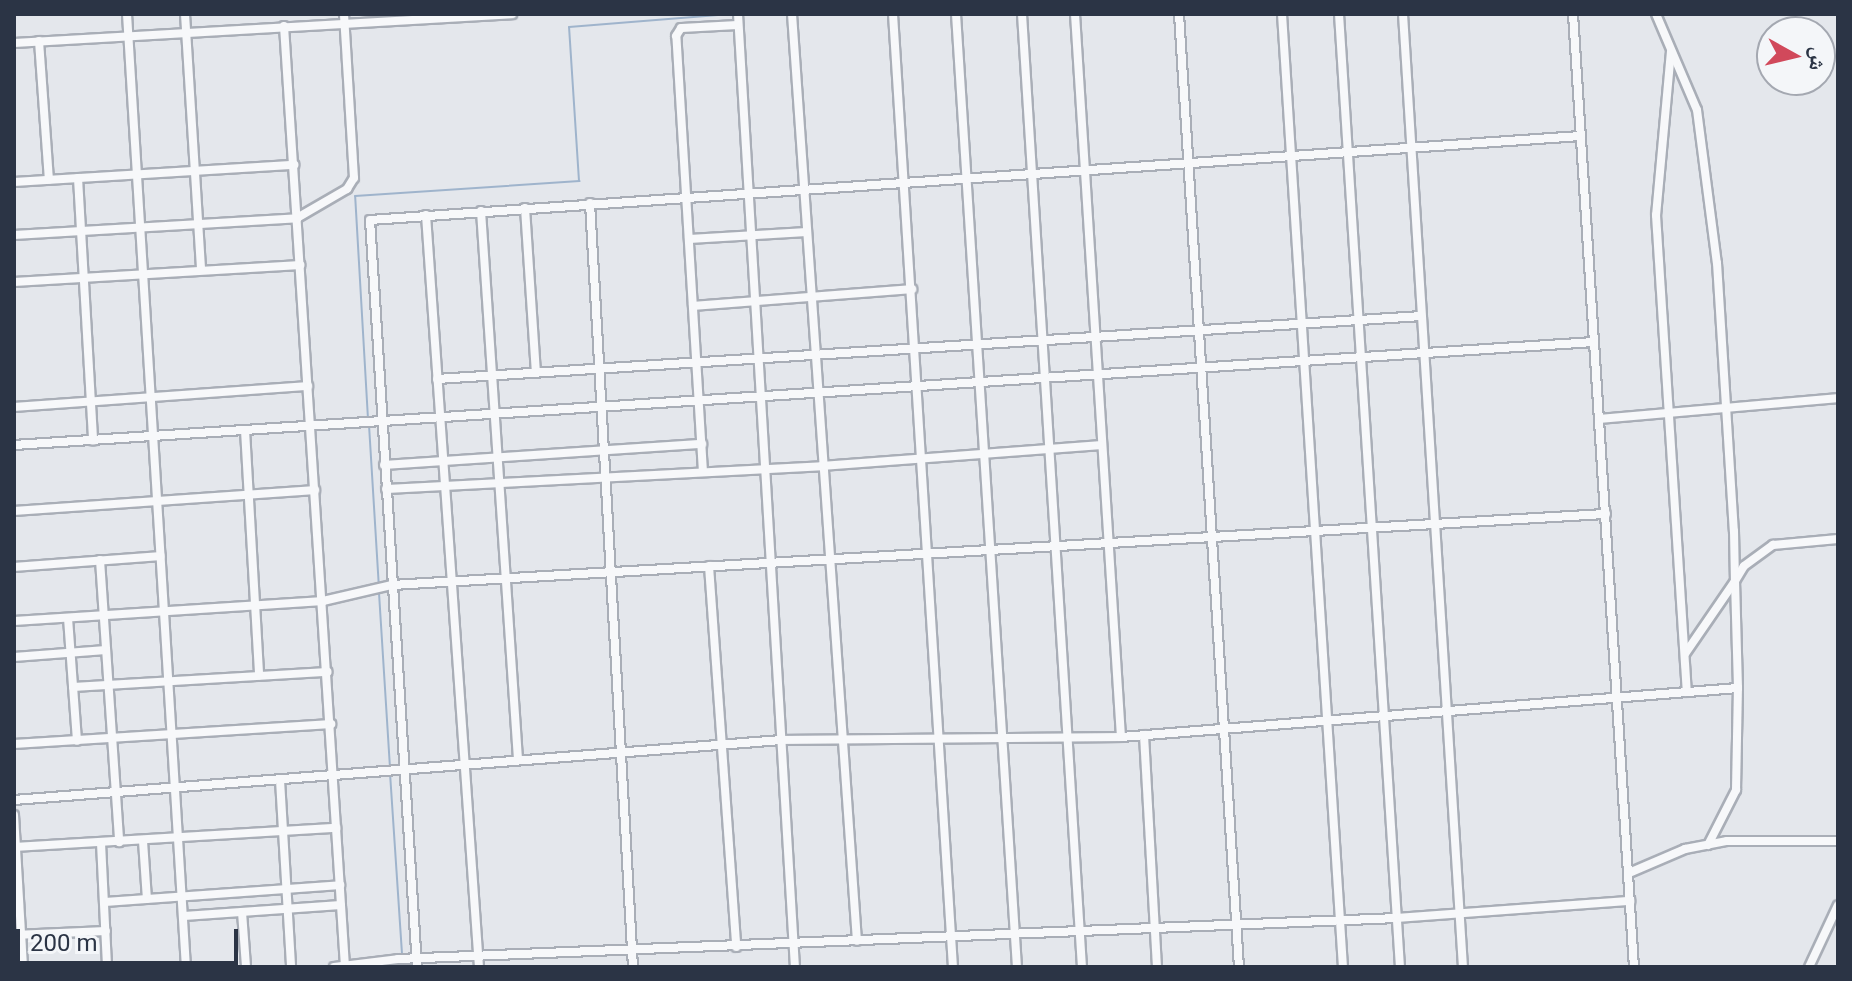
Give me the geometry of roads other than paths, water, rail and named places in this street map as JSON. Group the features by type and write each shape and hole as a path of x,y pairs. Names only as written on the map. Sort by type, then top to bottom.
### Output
{"street":[{"path":"127,14 186,967"},
{"path":"185,14 201,270"},
{"path":"14,43 284,26 344,18 512,14"},
{"path":"738,14 795,967"},
{"path":"792,14 857,941"},
{"path":"893,14 953,967"},
{"path":"956,14 1006,742 1017,967"},
{"path":"1022,14 1082,967"},
{"path":"1075,14 1121,737"},
{"path":"1179,14 1239,967"},
{"path":"1282,14 1343,967"},
{"path":"1339,14 1400,967"},
{"path":"1403,14 1463,967"},
{"path":"1573,14 1634,967"},
{"path":"1656,14 1697,110 1710,200 1727,407 1738,688 1736,790 1708,845"},
{"path":"14,235 297,218 352,184 344,18"},
{"path":"703,472 677,32 738,25"},
{"path":"284,26 345,966"},
{"path":"39,41 49,180"},
{"path":"1671,50 1656,215 1687,692"},
{"path":"417,963 368,225 373,218 1581,136"},
{"path":"14,182 294,165"},
{"path":"78,178 93,441"},
{"path":"590,203 633,967"},
{"path":"525,208 536,372"},
{"path":"481,211 518,759"},
{"path":"426,215 479,962"},
{"path":"689,239 807,232"},
{"path":"14,282 300,265"},
{"path":"693,306 912,289"},
{"path":"437,379 1421,316"},
{"path":"14,445 699,401 1047,375 1594,342"},
{"path":"14,407 308,386"},
{"path":"1600,419 1838,398"},
{"path":"245,430 259,676"},
{"path":"384,465 702,444"},
{"path":"386,489 822,466 1101,445"},
{"path":"14,511 315,490"},
{"path":"14,621 323,601 392,585 1606,514"},
{"path":"1685,654 1758,552 1773,545 1838,539"},
{"path":"14,567 161,556"},
{"path":"100,560 119,842"},
{"path":"709,566 736,947"},
{"path":"68,618 77,741"},
{"path":"14,657 106,650"},
{"path":"73,687 328,672"},
{"path":"14,800 781,740 843,736 1006,742 1121,737 1448,714 1738,688"},
{"path":"14,744 331,724"},
{"path":"1144,735 1157,967"},
{"path":"280,780 291,967"},
{"path":"14,815 17,935 23,967"},
{"path":"15,847 336,828"},
{"path":"143,841 147,899"},
{"path":"1629,873 1708,845 1838,841"},
{"path":"101,843 107,967"},
{"path":"105,902 340,885"},
{"path":"334,967 1397,918 1630,901"},
{"path":"184,916 341,905"},
{"path":"1809,967 1838,905"},
{"path":"242,912 246,967"},
{"path":"17,935 106,931"}],"waterway":[{"path":"368,419 355,196 579,181 569,27 730,14"},
{"path":"369,425 379,587"},
{"path":"379,593 390,766"},
{"path":"390,773 402,954"}]}
